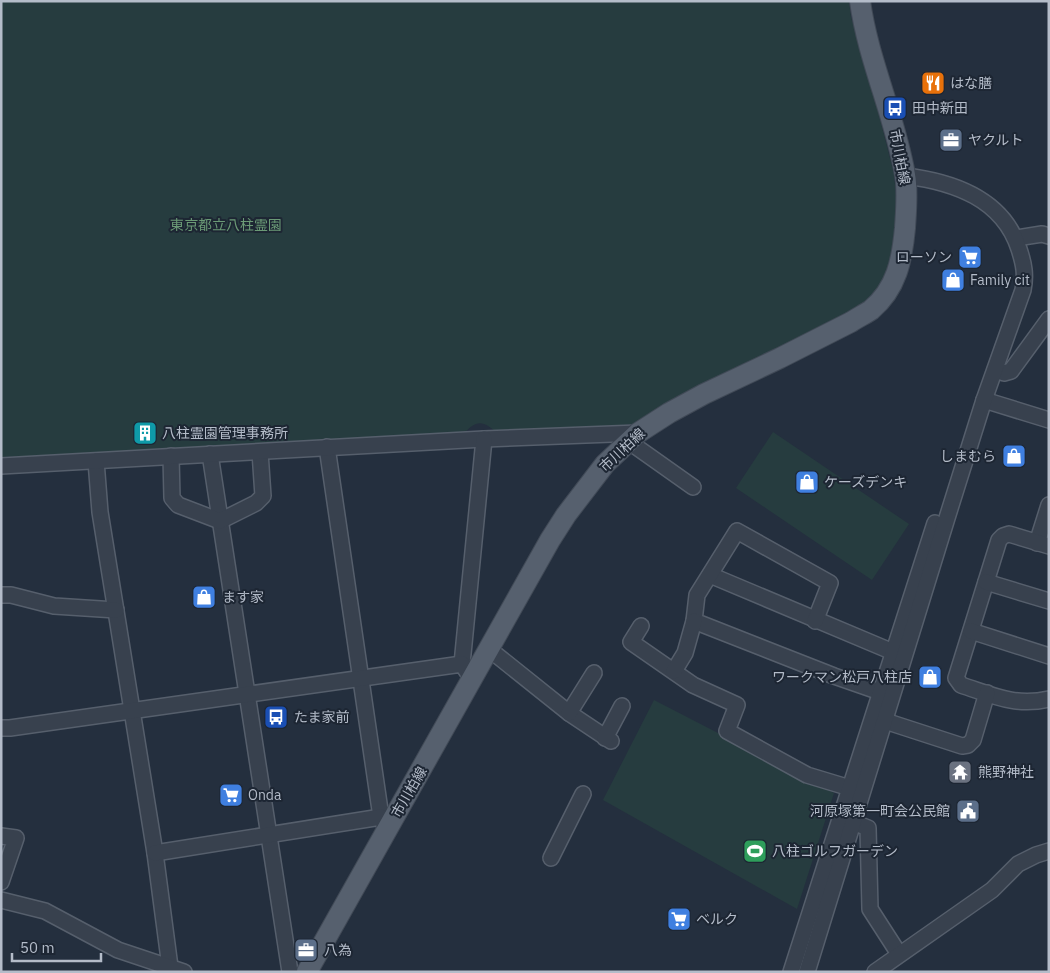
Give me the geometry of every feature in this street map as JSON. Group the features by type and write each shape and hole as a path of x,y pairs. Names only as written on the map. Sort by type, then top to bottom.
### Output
{"main road":[{"name":"市川柏線","path":"307,972 467,671 490,649 566,515 605,464 633,437 669,412 851,322 871,310 889,289 899,269 906,218 906,176 896,133 864,26 860,1"}],"street":[{"path":"807,972 984,400 1023,290 1025,278 1024,264 1011,228 1001,215 987,203 963,190 922,178 906,176"},
{"path":"1016,238 1042,234 1049,236"},
{"path":"791,972 893,652 1014,291 1017,276 1016,238"},
{"path":"995,370 1004,373 1011,370 1049,319"},
{"path":"984,400 1049,420"},
{"path":"1,466 484,439 633,437 693,487"},
{"path":"1,728 132,712 360,677 467,671 484,439"},
{"path":"155,853 268,834 384,824 360,677 327,447"},
{"path":"171,456 172,498 178,505 220,521 256,503 263,496 260,452"},
{"path":"210,454 290,972"},
{"path":"1,900 45,911 118,950 177,970 155,853 100,512 96,461"},
{"path":"1049,505 1043,545 1009,534 999,540 956,678 961,685 1012,701 1026,703 1049,699"},
{"path":"674,671 685,653 694,622 697,595 737,531 830,584 815,620"},
{"path":"710,576 893,652"},
{"path":"986,582 1049,601"},
{"path":"1,595 11,595 54,606 116,610"},
{"path":"694,622 880,692"},
{"path":"641,626 631,642 693,685 737,704 727,731 807,775 850,788"},
{"path":"971,631 1049,656"},
{"path":"490,649 569,713 608,740 622,706"},
{"path":"569,713 594,673"},
{"path":"885,721 962,746 968,745 973,740 987,693"},
{"path":"551,858 583,794"},
{"path":"854,822 868,828 870,909 900,954"},
{"path":"1,836 16,838 1,882"},
{"path":"875,972 992,890 1018,864 1049,851"}],"green space":[{"name":"東京都立八柱霊園","path":"1,1 849,1 851,17 870,80 894,174 897,206 892,258 882,284 866,301 849,313 635,424 498,434 488,426 480,423 471,427 462,436 182,451 1,457"},
{"path":"773,432 909,524 872,580 736,488"},
{"name":"八柱ゴルフガーデン","path":"654,700 834,793 797,909 603,800"}],"place":[{"name":"はな膳","path":"933,83"},
{"name":"田中新田","path":"895,108"},
{"name":"ヤクルト","path":"951,140"},
{"name":"ローソン","path":"970,257"},
{"name":"Family cit","path":"953,280"},
{"name":"八柱霊園管理事務所","path":"145,433"},
{"name":"しまむら","path":"1014,456"},
{"name":"ケーズデンキ","path":"807,482"},
{"name":"ます家","path":"204,597"},
{"name":"ワークマン松戸八柱店","path":"930,677"},
{"name":"たま家前","path":"276,717"},
{"name":"熊野神社","path":"960,772"},
{"name":"Onda","path":"231,795"},
{"name":"河原塚第一町会公民館","path":"968,811"},
{"name":"八柱ゴルフガーデン","path":"755,851"},
{"name":"ベルク","path":"679,919"},
{"name":"八為","path":"306,950"}]}
